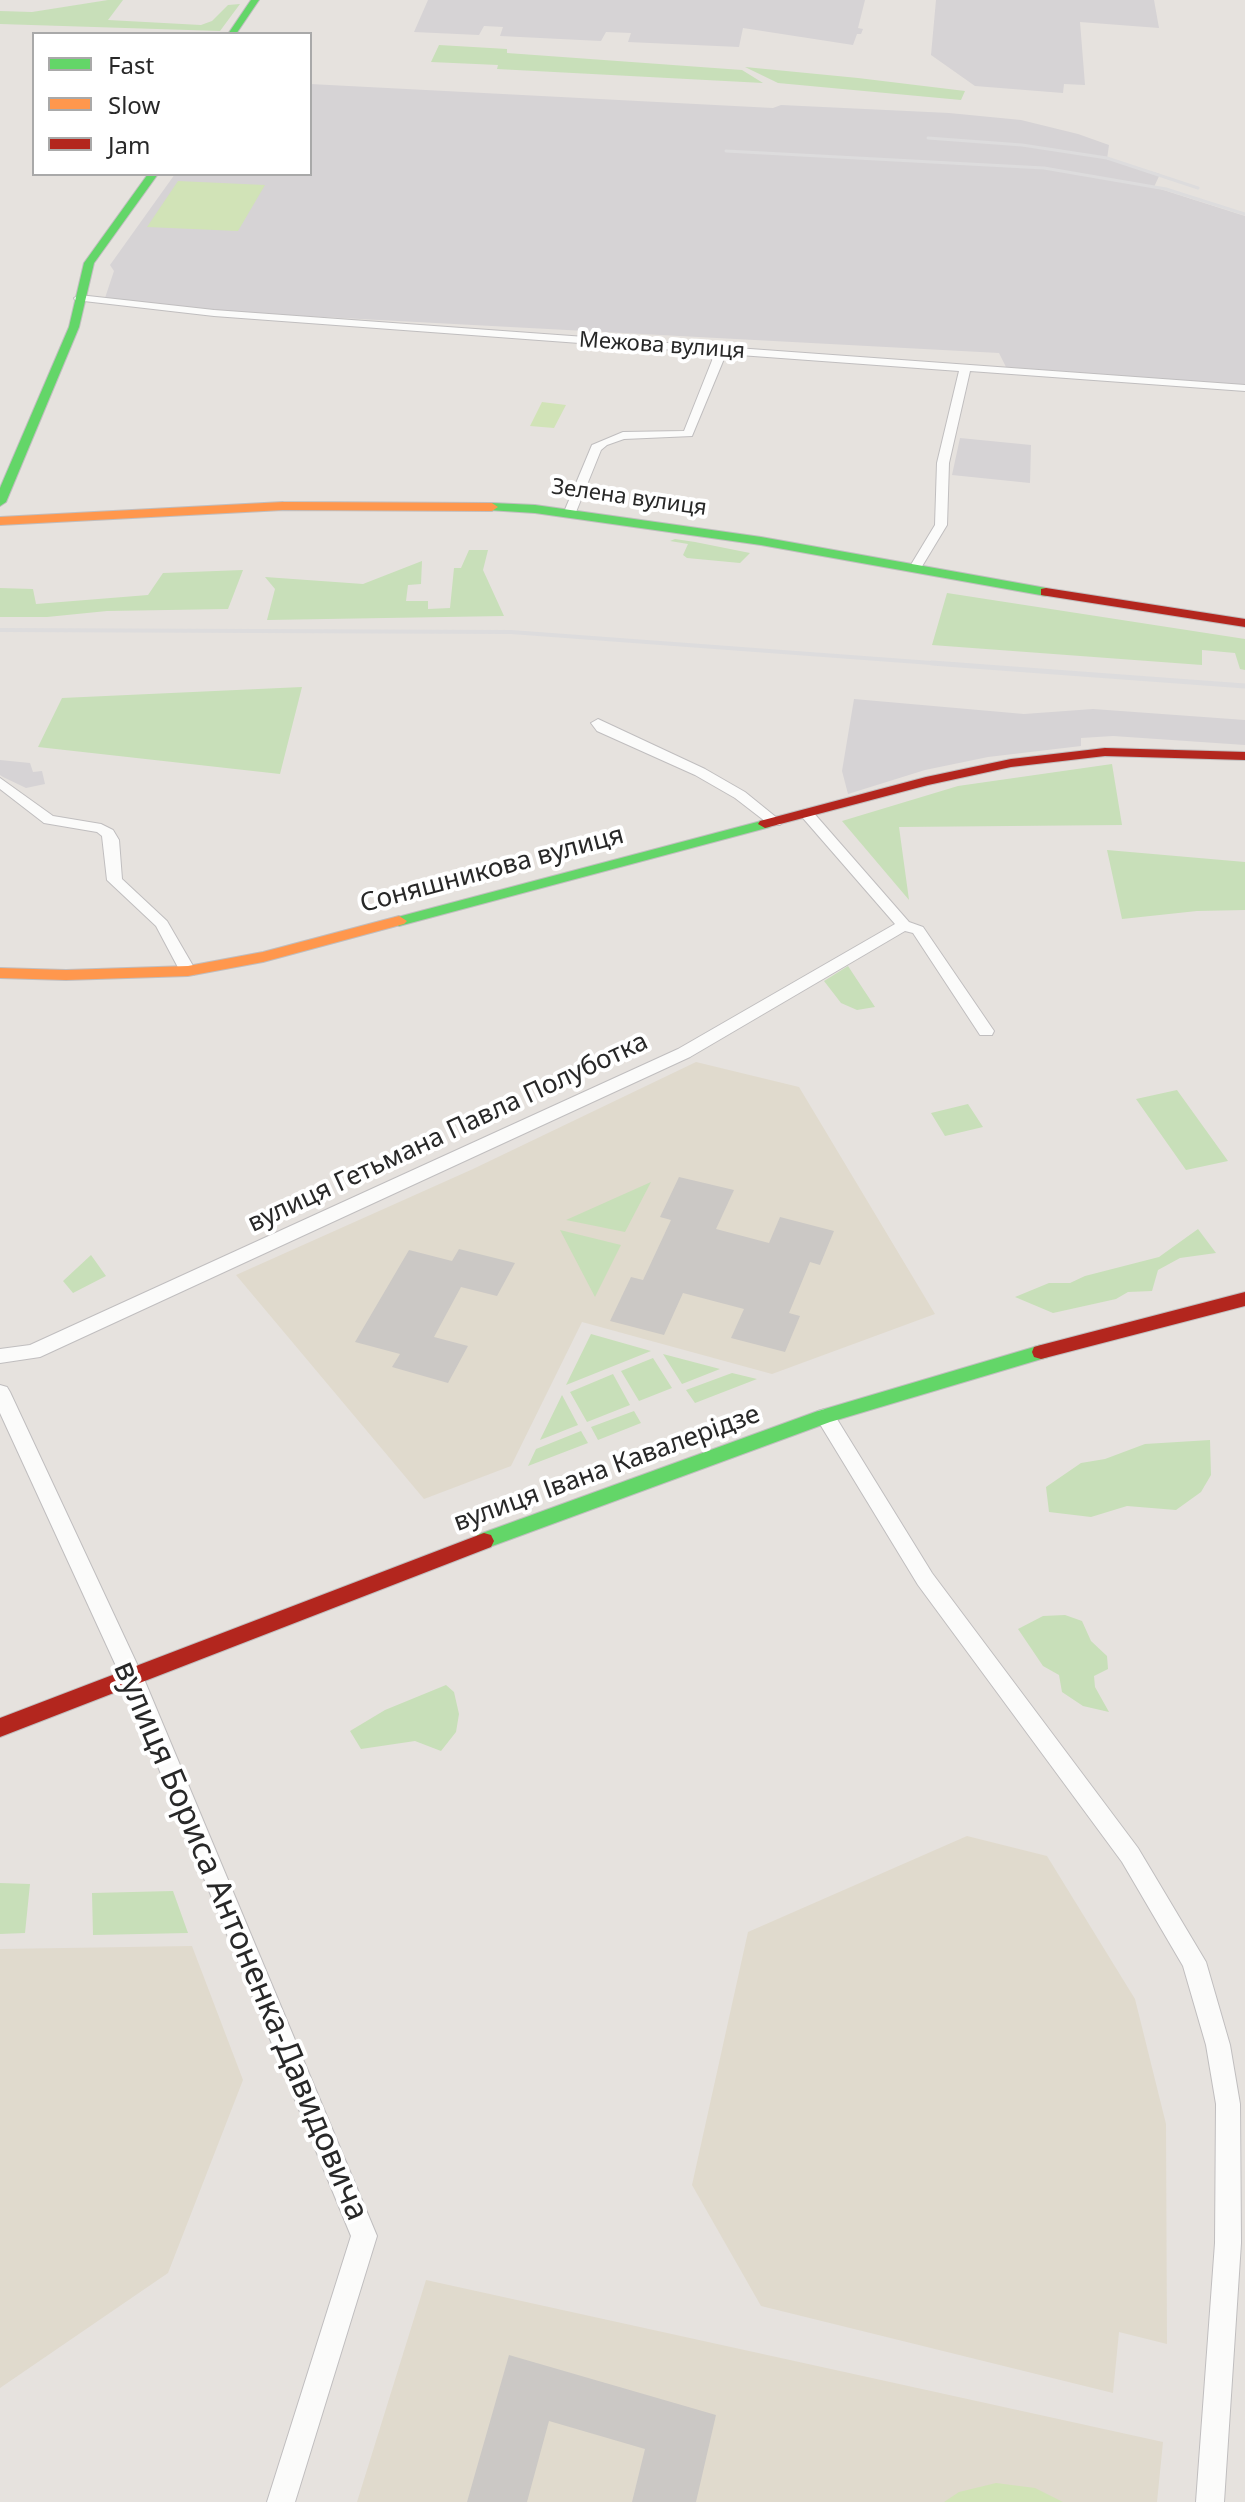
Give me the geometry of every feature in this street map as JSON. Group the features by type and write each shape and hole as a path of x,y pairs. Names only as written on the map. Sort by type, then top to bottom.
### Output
{"street":[{"path":"233,32 255,0"},
{"path":"0,502 74,327 89,263 152,176"},
{"name":"Межова вулиця","path":"79,298 214,313 1245,388"},
{"path":"570,512 596,448 603,443 623,436 688,434 721,351"},
{"path":"915,568 941,525 943,463 962,375 969,366"},
{"name":"Зелена вулиця","path":"0,521 304,505 461,505 570,512 915,568 1116,605 1245,623"},
{"path":"598,723 700,772 740,795 775,822"},
{"path":"986,1031 918,930 904,925 807,814 938,778 1058,756 1123,751 1245,756"},
{"path":"0,782 49,820 101,828 108,833 112,840 115,880 162,924 188,971"},
{"name":"Соняшникова вулиця","path":"0,973 66,975 188,971 263,957 807,814"},
{"name":"вулиця Гетьмана Павла Полуботка","path":"0,1356 33,1352 684,1053 904,925"},
{"name":"вулиця Івана Кавалерідзе","path":"0,1728 133,1679 425,1563 825,1416 1045,1351 1245,1299"},
{"name":"вулиця Бориса Антоненка-Давидовича","path":"0,1392 133,1679 364,2236 281,2502"},
{"path":"825,1416 925,1579 1130,1855 1165,1908 1194,1962 1218,2045 1228,2104 1228,2243 1210,2502"}],"shaded area":[{"path":"428,0 865,0 858,28 863,29 861,34 857,34 853,45 743,28 739,47 628,42 631,33 606,32 601,41 500,36 503,27 484,26 479,35 414,32"},
{"path":"936,0 1154,0 1159,28 1080,22 1085,85 1064,84 1063,93 975,86 931,55"},
{"path":"312,84 773,108 781,105 949,113 1021,120 1109,145 1107,159 1160,174 1154,187 1245,216 1245,385 1006,367 999,353 210,311 105,298 114,271 110,265 174,176 312,176"},
{"path":"960,438 1031,445 1030,483 952,475"},
{"path":"854,699 1024,714 1093,709 1245,720 1245,745 1113,736 1081,738 1081,746 988,757 925,770 848,794 842,771"},
{"path":"0,760 30,763 33,772 42,771 45,784 26,788 3,777 0,775"},
{"path":"696,1062 799,1087 935,1314 772,1374 582,1322 511,1466 424,1499 236,1275 473,1169"},
{"path":"967,1836 1047,1856 1135,1999 1166,2124 1167,2344 1119,2332 1113,2393 761,2306 692,2185 748,1932"},
{"path":"192,1946 243,2080 168,2273 0,2388 0,1949"},
{"path":"426,2280 1163,2442 1157,2502 357,2502"}],"green space":[{"path":"123,0 108,20 201,25 212,21 228,5 240,4 220,31 0,24 0,11 32,12"},
{"path":"439,45 742,70 763,83 497,69 498,65 431,62"},
{"path":"745,67 965,91 961,100 778,83"},
{"path":"178,181 265,185 238,231 147,227"},
{"path":"542,402 566,405 554,428 530,426"},
{"path":"675,539 750,553 740,563 687,558 683,555 688,544 670,541"},
{"path":"469,550 488,550 483,570 504,616 267,620 275,589 265,577 363,584 422,561 421,584 408,585 406,601 428,601 428,609 450,608 454,568 461,568"},
{"path":"243,570 228,609 0,617 0,588 33,589 36,604 148,595 163,573"},
{"path":"947,593 1245,639 1245,670 1240,669 1235,653 1202,650 1202,665 932,645"},
{"path":"302,687 280,774 38,747 62,698"},
{"path":"1112,764 1122,825 899,827 909,900 842,821 958,786"},
{"path":"1107,850 1245,862 1245,910 1197,911 1122,919"},
{"path":"848,966 875,1007 857,1010 841,1003 824,981"},
{"path":"1177,1090 1228,1161 1186,1170 1136,1099"},
{"path":"968,1104 983,1127 945,1136 931,1113"},
{"path":"651,1182 625,1232 566,1220"},
{"path":"1198,1229 1216,1253 1180,1258 1158,1270 1152,1291 1128,1292 1116,1299 1053,1313 1015,1297 1049,1283 1070,1283 1085,1276 1159,1257"},
{"path":"560,1230 621,1245 595,1297"},
{"path":"91,1255 106,1276 73,1293 63,1281"},
{"path":"591,1334 651,1351 566,1385"},
{"path":"663,1354 720,1369 682,1384"},
{"path":"653,1358 672,1388 639,1401 621,1371"},
{"path":"732,1373 757,1379 695,1403 686,1390"},
{"path":"613,1374 630,1405 587,1422 570,1392"},
{"path":"562,1395 578,1425 540,1440"},
{"path":"634,1411 641,1423 598,1440 591,1427"},
{"path":"581,1431 588,1443 528,1466 536,1449"},
{"path":"1210,1440 1211,1475 1201,1492 1176,1510 1127,1506 1091,1517 1049,1512 1046,1487 1081,1463 1105,1459 1145,1444"},
{"path":"1065,1615 1082,1621 1091,1641 1107,1656 1108,1669 1094,1676 1095,1687 1109,1712 1083,1706 1062,1692 1059,1675 1043,1666 1018,1629 1043,1616"},
{"path":"446,1685 454,1692 459,1714 456,1732 441,1751 415,1741 361,1749 350,1731 385,1710"},
{"path":"0,1883 30,1884 25,1933 0,1934"},
{"path":"173,1891 188,1933 93,1935 92,1893"},
{"path":"996,2483 1035,2488 1063,2502 944,2502 959,2492"}],"building":[{"path":"679,1177 734,1190 716,1229 769,1243 780,1217 834,1231 820,1265 810,1262 789,1313 800,1316 785,1352 731,1338 744,1309 683,1293 664,1335 610,1321 631,1277 643,1280 671,1220 660,1217"},
{"path":"459,1249 515,1263 497,1296 461,1287 434,1337 468,1346 448,1383 392,1367 400,1354 355,1342 409,1250 452,1261"},
{"path":"509,2355 716,2415 696,2502 632,2502 645,2449 549,2421 527,2502 467,2502"}],"railway":[{"path":"928,138 1022,145 1107,158 1198,188"},
{"path":"726,151 1044,168 1166,189 1245,214"},
{"path":"0,630 511,632 959,665"},
{"path":"932,663 1245,686"}],"traffic: fast":[{"path":"233,32 255,0"},
{"path":"0,502 74,327 89,263 152,176"},
{"path":"492,507 535,509 761,541 1046,592"},
{"path":"399,921 765,824"},
{"path":"484,1541 825,1416 1041,1352"}],"traffic: slow":[{"path":"0,521 283,506 492,507"},
{"path":"0,973 66,975 188,971 263,957 399,921"}],"traffic: jam":[{"path":"1046,592 1245,623"},
{"path":"765,824 926,781 1011,763 1105,752 1245,756"},
{"path":"1041,1352 1245,1299"},
{"path":"0,1728 484,1541"}]}
